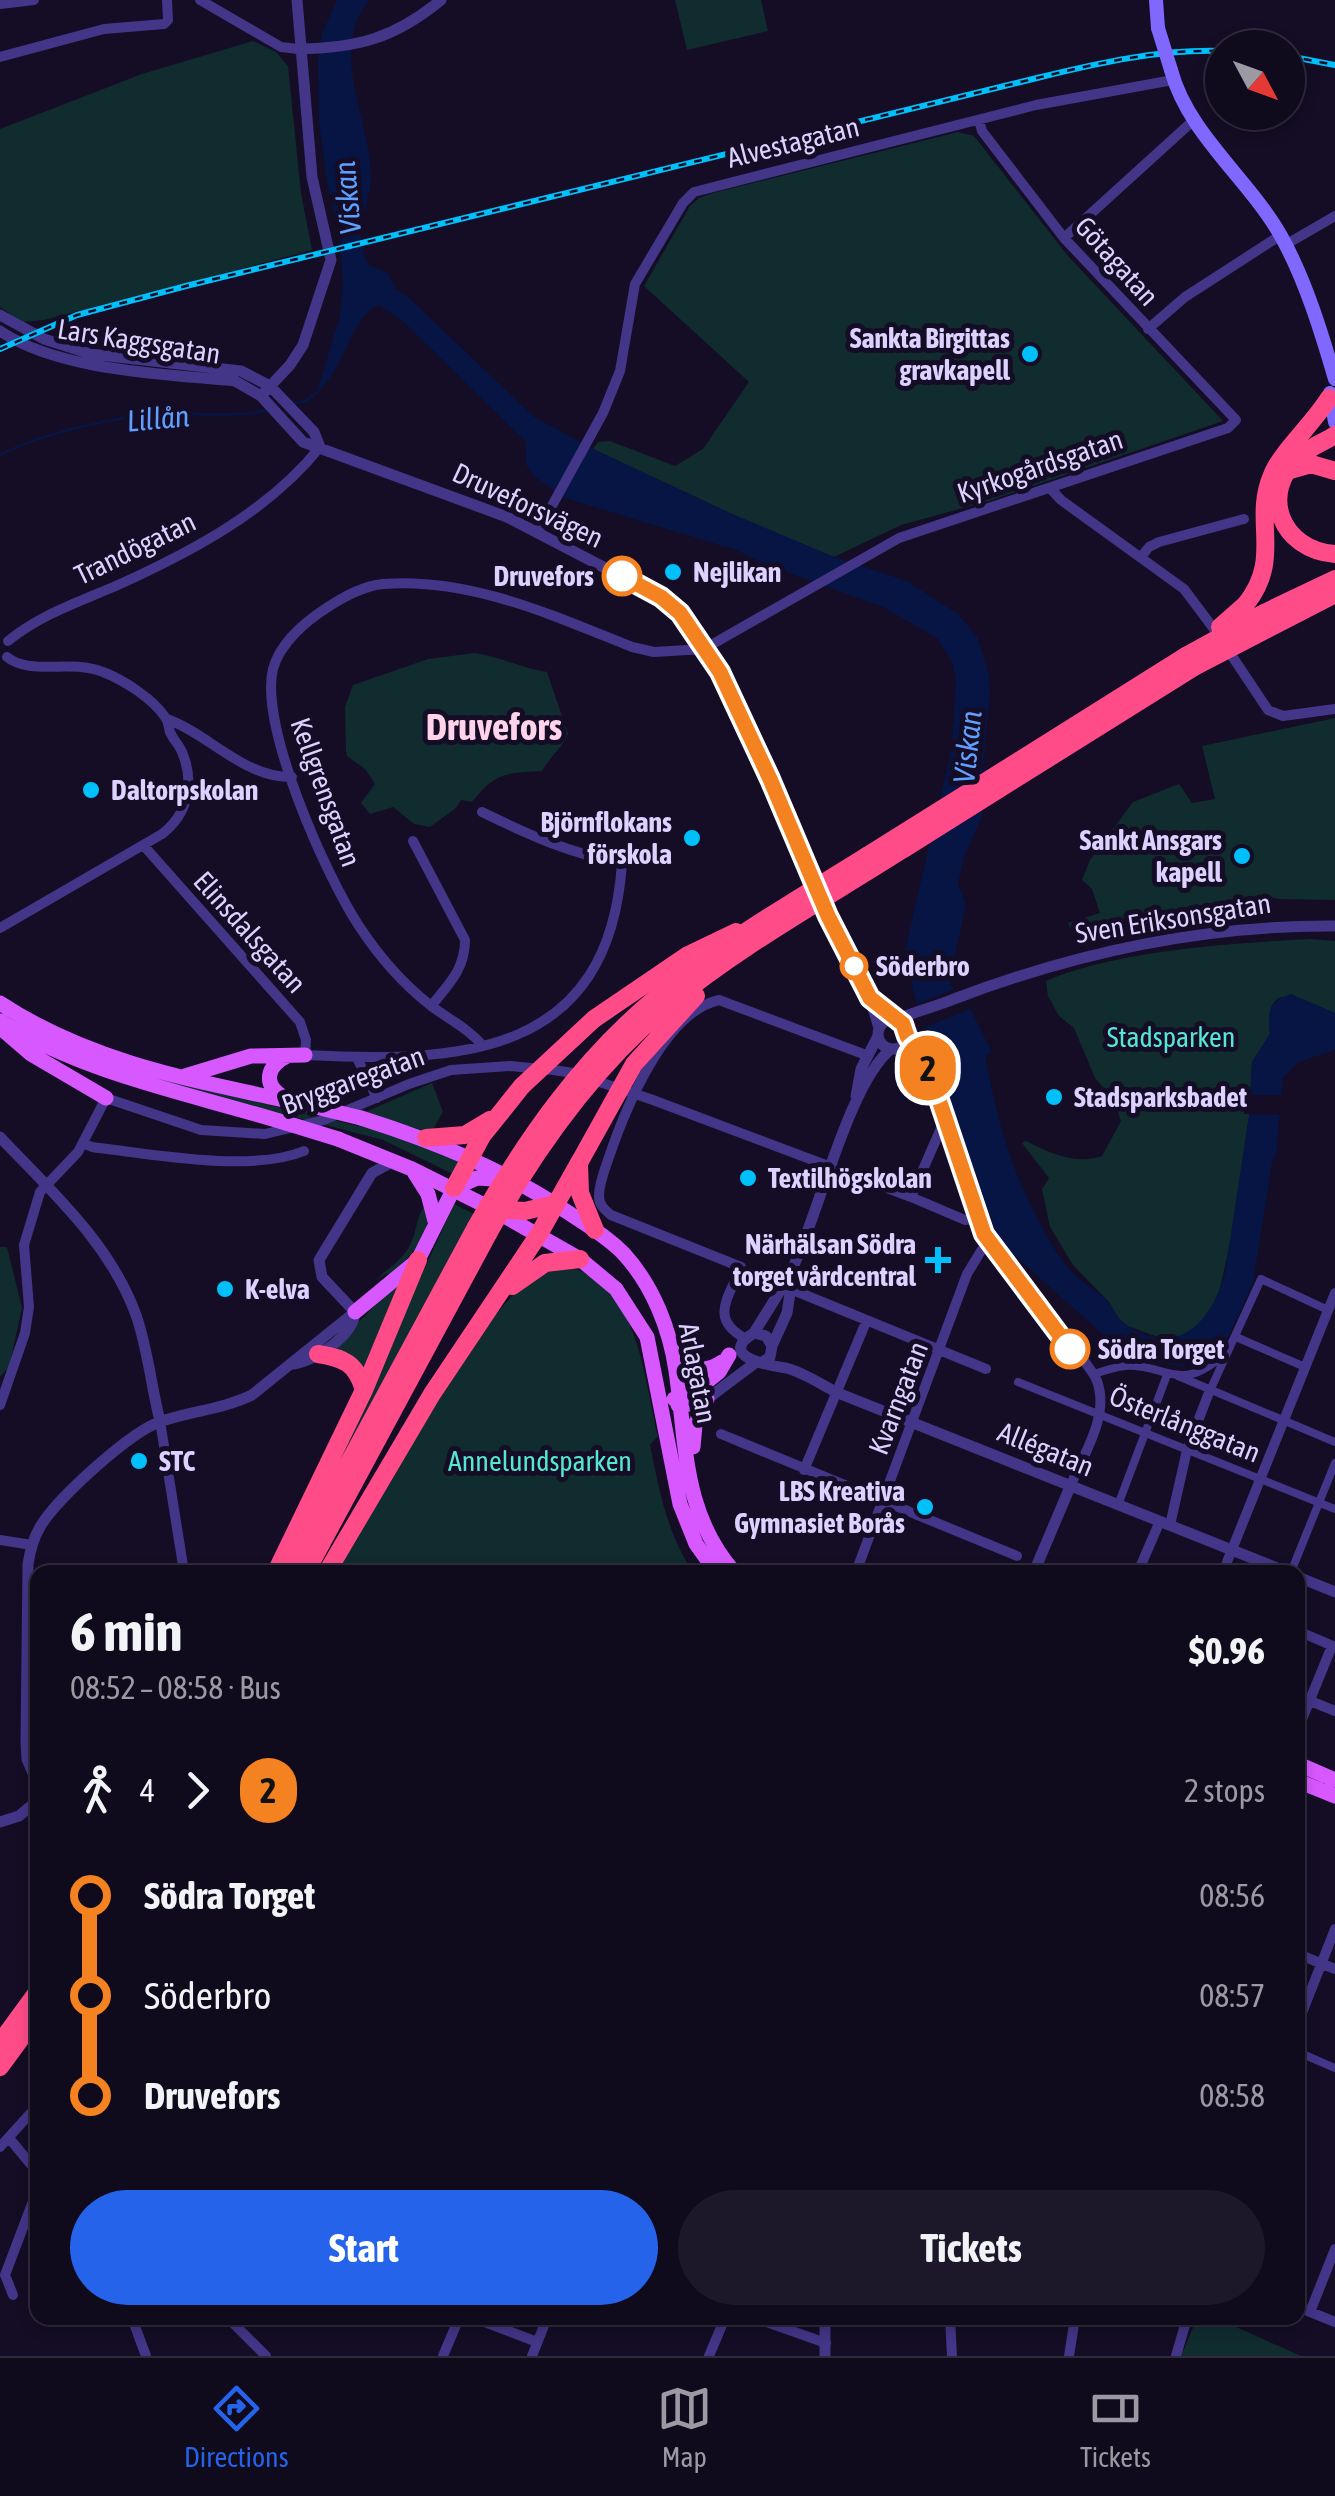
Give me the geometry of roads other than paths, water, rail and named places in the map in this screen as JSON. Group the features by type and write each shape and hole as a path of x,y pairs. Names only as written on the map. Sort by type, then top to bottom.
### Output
{"highway":[{"path":"1190,662 1246,604 1262,581 1265,502 1271,475 1329,398"},
{"path":"1298,441 1325,430 1335,434"},
{"path":"1335,434 1301,455 1290,470 1280,490 1279,513 1297,540 1314,550 1335,554"},
{"path":"1290,470 1311,464 1335,471"},
{"path":"294,1565 482,1231 550,1134 605,1065 667,1006 867,856 926,827 1266,612 1335,580"},
{"path":"1190,662 1335,594"},
{"path":"454,1188 470,1156 522,1086 565,1044 633,990 688,955 783,916 905,848 926,827"},
{"path":"331,1565 440,1382 539,1234 622,1083 650,1044 698,994 783,916"},
{"path":"426,1138 466,1135 502,1111"},
{"path":"579,1163 580,1193 595,1230"},
{"path":"492,1209 526,1212 556,1204"},
{"path":"310,1565 482,1231"},
{"path":"500,1296 545,1262 580,1259"},
{"path":"279,1565 364,1390 418,1260"},
{"path":"318,1354 348,1362 358,1372 364,1390"},
{"path":"0,2043 30,2002"},
{"path":"0,2067 30,2026"}],"main road":[{"path":"1156,0 1158,28 1172,75 1195,119 1283,240 1335,378 1329,398 1335,422"},
{"name":"Arlagatan","path":"0,1003 89,1050 181,1077 362,1118 426,1138 470,1156 595,1230 623,1253 646,1284 664,1321 674,1355 691,1486 700,1523 729,1565"},
{"path":"0,1024 31,1054 106,1098"},
{"name":"Arlagatan","path":"0,1024 102,1070 338,1139 394,1161 454,1188 580,1259 616,1289 647,1337 685,1521 711,1565"},
{"path":"181,1077 251,1056 305,1055"},
{"path":"287,1056 272,1067 268,1083 276,1093 303,1105"},
{"path":"412,1169 426,1188 436,1221"},
{"path":"354,1312 418,1260 454,1188 477,1178 514,1180"},
{"path":"647,1337 666,1388 680,1402 707,1399"},
{"path":"674,1355 694,1369 703,1370 715,1367 729,1356"},
{"path":"666,1425 680,1402 719,1372 729,1356"},
{"path":"691,1486 695,1424 707,1399"},
{"path":"1305,1767 1335,1780"},
{"path":"1305,1784 1335,1796"}],"street":[{"path":"0,4 34,0"},
{"path":"0,57 104,30 164,24 168,20 167,0"},
{"path":"200,0 281,47 298,48 361,43 396,32 441,0"},
{"path":"270,396 304,345 330,260 312,177 296,0"},
{"name":"Alvestagatan","path":"537,533 588,442 620,371 635,284 683,203 694,192 1036,105 1172,75"},
{"path":"1064,238 1195,119"},
{"name":"Götagatan","path":"979,120 982,131 1064,238 1236,420"},
{"path":"1148,329 1185,297 1283,240 1335,216"},
{"name":"Lars Kaggsgatan","path":"0,315 66,348 91,354 232,368 270,396"},
{"name":"Lars Kaggsgatan","path":"0,331 36,350 89,364 235,381 270,396"},
{"name":"Druveforsvägen","path":"270,396 292,420 303,442 474,503 661,597 688,623 720,672 807,872 870,998 879,1032"},
{"name":"Kyrkogårdsgatan","path":"704,649 859,558 919,530 1228,428 1236,420"},
{"name":"Trandögatan","path":"4,639 62,607 180,556 272,494 320,446"},
{"path":"1050,488 1061,500 1168,575 1195,600 1268,710 1283,716 1335,709"},
{"path":"1141,557 1158,542 1244,519"},
{"name":"Kellgrensgatan","path":"484,1046 470,1031 431,1006 385,961 360,928 319,851 292,778 272,707 273,670 280,653 318,613 364,588 383,584 431,585 477,592 654,652 704,649"},
{"path":"4,639 11,648 3,659 25,667 68,664 101,670 125,684 167,719 248,765 279,778 292,778"},
{"path":"0,928 174,825 184,812 188,797 186,765 167,719"},
{"path":"305,1055 357,1058 454,1054 484,1046 539,1025 591,973 615,923 622,864 580,856 482,812"},
{"path":"413,841 465,940 465,958 457,974 431,1006"},
{"name":"Elinsdalsgatan","path":"144,846 300,1022 306,1040 305,1055"},
{"name":"Sven Eriksonsgatan","path":"926,1010 1053,963 1126,946 1244,929 1335,926"},
{"name":"Druveforsvägen","path":"870,998 896,1020"},
{"path":"748,1338 729,1329 724,1321 740,1267 602,1208 598,1198 601,1182 634,1094 668,1038 708,1002 719,1000 861,1053"},
{"path":"857,1100 861,1053 884,1022 926,1010"},
{"path":"729,1356 748,1338 793,1268 857,1100 874,1066 904,1044 926,1010"},
{"path":"896,1020 903,1024 929,1070 977,1218 990,1245 1094,1374 1101,1394 1100,1413 1037,1565"},
{"path":"879,1032 884,1046 929,1070"},
{"path":"357,1058 378,1098"},
{"name":"Bryggaregatan","path":"106,1098 168,1121 235,1134 265,1134 324,1120 434,1074 487,1067 553,1070 606,1084 832,1166 965,1220 977,1218"},
{"path":"606,1084 636,1075 647,1067"},
{"path":"0,1405 25,1333 29,1308 24,1245 40,1192 83,1143 106,1098"},
{"path":"911,1196 942,1126 948,1123"},
{"path":"0,1136 95,1240 122,1281 144,1339 183,1565"},
{"path":"83,1143 92,1148 196,1159 249,1160 293,1156 304,1151"},
{"path":"294,1364 318,1354 354,1321 354,1312 325,1282 318,1266 372,1173 394,1161"},
{"name":"Kvarngatan","path":"859,1565 967,1274 981,1250 990,1245"},
{"path":"707,1399 758,1363 772,1348 792,1290 793,1268"},
{"path":"1142,1565 1165,1523 1209,1392 1260,1279 1332,1312"},
{"path":"792,1290 986,1369"},
{"path":"1226,1565 1306,1366 1332,1312 1335,1293"},
{"path":"30,1642 28,1564 32,1545 42,1523 62,1499 139,1432 160,1421 233,1404 252,1395 354,1312"},
{"path":"804,1470 866,1322"},
{"name":"Allégatan","path":"748,1338 766,1336 787,1368"},
{"path":"1236,1337 1306,1366"},
{"path":"748,1338 744,1355 758,1363"},
{"path":"1094,1374 1133,1366 1178,1376 1205,1369 1229,1349"},
{"name":"Allégatan","path":"758,1363 787,1368 838,1393 1271,1565"},
{"path":"1118,1505 1167,1375"},
{"path":"1178,1376 1335,1442"},
{"name":"Österlånggatan","path":"1018,1382 1335,1509"},
{"path":"722,1434 1018,1556"},
{"path":"1292,1565 1335,1463"},
{"path":"0,1540 32,1545"},
{"path":"1305,1580 1335,1592"},
{"path":"1305,1634 1334,1646 1305,1713"},
{"path":"1305,1699 1335,1711"},
{"path":"30,1736 30,1766"},
{"path":"0,1822 19,1816 30,1807"},
{"path":"1305,2005 1335,1929"},
{"path":"1305,1957 1335,1969"},
{"path":"1305,2055 1335,2068"},
{"path":"0,2147 30,2114"},
{"path":"9,2138 30,2163"},
{"path":"13,2294 5,2275 30,2209"},
{"path":"1310,2312 1335,2249"},
{"path":"1305,2310 1335,2322"},
{"path":"135,2325 146,2356"},
{"path":"235,2325 266,2356"},
{"path":"443,2356 456,2325"},
{"path":"493,2325 538,2342"},
{"path":"532,2356 544,2325"},
{"path":"709,2356 723,2325"},
{"path":"771,2325 826,2349"},
{"path":"950,2325 952,2356"},
{"path":"1069,2356 1073,2325"},
{"path":"1176,2356 1185,2325"}],"water":[{"name":"Viskan","path":"337,0 369,0 357,19 351,61 371,171 361,233 365,259 370,265 387,272 396,289 533,416 593,449 732,514 834,557 907,581 958,614 978,638 989,675 990,696 982,817 964,857 958,883 966,905 950,984 971,1010 992,1052 985,1056 1000,1124 1039,1221 1070,1270 1106,1300 1125,1324 1144,1334 1176,1337 1201,1321 1211,1307 1225,1273 1249,1116 1252,1062 1270,1034 1273,1004 1291,994 1335,1013 1335,1050 1299,1062 1283,1078 1276,1156 1253,1283 1225,1344 1195,1363 1181,1366 1143,1361 1119,1349 1003,1244 994,1228 914,994 905,950 952,748 956,680 952,661 937,638 883,607 736,550 565,498 535,477 526,465 526,442 406,324 379,305 361,321 334,371 317,392 340,315 343,287 340,237 327,183 319,122 318,57 322,33"}],"waterway":[{"name":"Lillån","path":"294,403 306,401 317,392"},
{"name":"Lillån","path":"0,455 58,433 127,418 267,410"}],"railway":[{"path":"0,349 77,315 186,286 1106,62 1205,51"},
{"path":"1305,59 1335,65"}],"place":[{"name":"Sankta Birgittas gravkapell","path":"1030,354"},
{"name":"Nejlikan","path":"673,572"},
{"name":"Druvefors","path":"622,576"},
{"name":"Daltorpskolan","path":"91,790"},
{"name":"Björnflokans förskola","path":"692,838"},
{"name":"Sankt Ansgars kapell","path":"1242,856"},
{"name":"Söderbro","path":"854,966"},
{"name":"Stadsparksbadet","path":"1054,1097"},
{"name":"Textilhögskolan","path":"748,1178"},
{"name":"Närhälsan Södra torget vårdcentral","path":"938,1260"},
{"name":"K-elva","path":"225,1289"},
{"name":"Södra Torget","path":"1070,1349"},
{"name":"STC","path":"139,1461"},
{"name":"LBS Kreativa Gymnasiet Borås","path":"925,1507"}],"district":[{"name":"Druvefors","path":"494,726"}],"park label":[{"name":"Stadsparken","path":"1171,1037"},
{"name":"Annelundsparken","path":"540,1461"}]}
